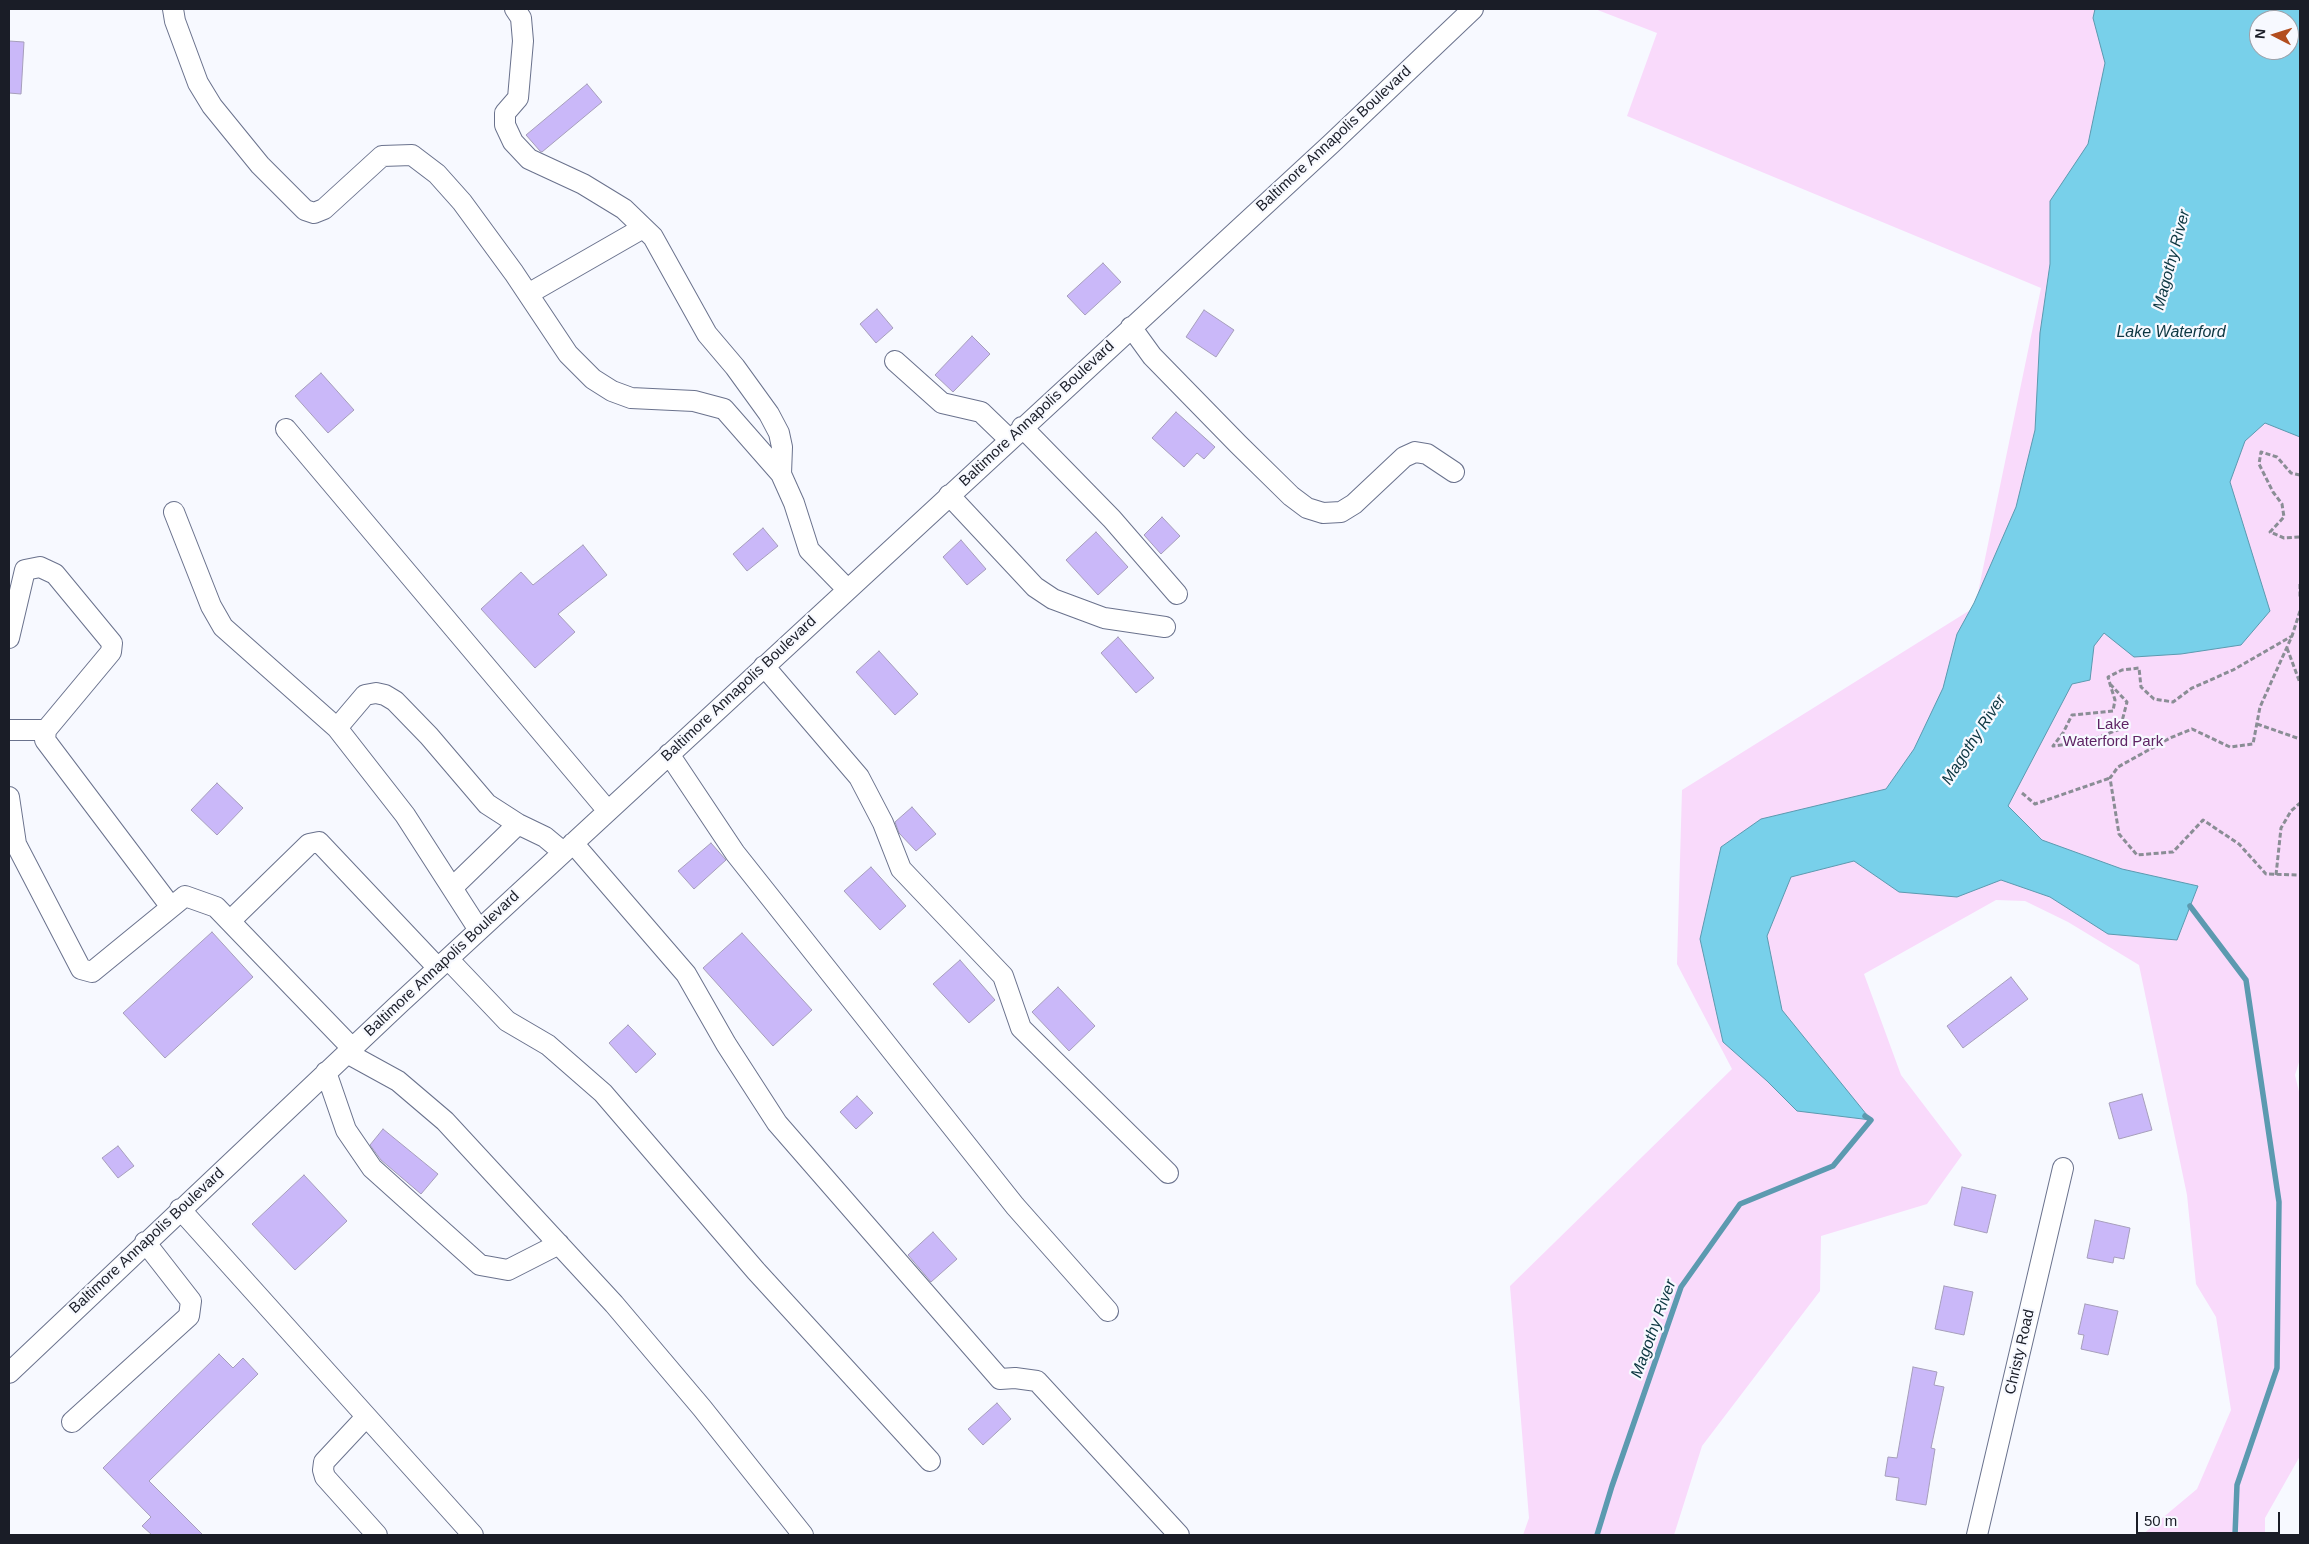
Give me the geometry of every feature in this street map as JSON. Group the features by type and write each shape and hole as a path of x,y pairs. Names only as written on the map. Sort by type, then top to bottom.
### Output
{"street":[{"path":"173,9 175,21 194,74 212,106 260,165 304,210 314,213 324,209 382,156 412,155 436,174 462,202 528,294 568,354 593,380 612,391 631,398 694,401 724,409 781,474 794,503 809,550 847,589"},
{"path":"515,9 521,18 522,41 518,98 505,113 505,125 513,142 529,159 601,195 624,209 653,238 707,334 735,367 769,414 782,447 781,474"},
{"name":"Baltimore Annapolis Boulevard","path":"9,1373 326,1072 1331,144 1473,9"},
{"path":"528,294 643,228"},
{"path":"1131,328 1152,356 1231,438 1291,496 1307,508 1323,513 1341,512 1354,504 1404,457 1415,452 1427,454 1454,472"},
{"path":"895,361 942,404 981,412 1016,433 1112,519 1177,594"},
{"path":"286,429 608,811"},
{"path":"949,495 1036,587 1053,599 1104,618 1165,627"},
{"path":"174,512 211,606 223,627 337,728 405,815 479,930"},
{"path":"9,638 25,570 40,567 55,574 112,643 111,652 46,730 45,740 171,907"},
{"path":"764,666 859,777 884,823 901,869 1003,976 1021,1028 1168,1173"},
{"path":"337,728 365,695 376,693 395,701 429,736 487,804 518,824 568,848 686,974 726,1044 778,1123 993,1371 1000,1378 1037,1381 1179,1535"},
{"path":"9,730 46,730"},
{"path":"669,754 735,853 1015,1206 1108,1311"},
{"path":"9,796 16,844 81,969 92,972 185,896 216,907 350,1050 398,1081 445,1121 614,1304 803,1535"},
{"path":"453,887 518,824"},
{"path":"230,921 309,844 319,842 443,964 507,1021 548,1046 603,1093 756,1271 930,1461"},
{"path":"326,1072 346,1130 372,1168 480,1266 508,1270 559,1244"},
{"name":"Christy Road","path":"1977,1535 2063,1168"},
{"path":"180,1210 472,1535"},
{"path":"72,1422 189,1316 191,1301 145,1242"},
{"path":"366,1417 324,1462 322,1470 325,1477 377,1535"}],"path":[{"path":"2300,475 2291,473 2277,457 2261,452 2259,464 2273,492 2282,504 2284,518 2270,532 2284,538 2300,537"},
{"path":"2300,584 2300,597"},
{"path":"2022,793 2034,804 2110,778 2118,768 2170,738 2192,729 2230,747 2253,744 2260,706 2292,636 2300,611"},
{"path":"2110,684 2127,702 2120,730 2086,742 2053,746 2064,733 2072,715 2114,711 2115,700 2110,684 2108,677 2122,670 2139,668 2141,687 2154,699 2172,702 2192,688 2233,670 2292,636"},
{"path":"2287,647 2300,683"},
{"path":"2257,724 2300,739"},
{"path":"2110,778 2119,834 2137,855 2172,852 2203,820 2239,844 2266,874 2300,875"},
{"path":"2276,875 2281,828 2291,811 2300,803"}],"green space":[{"name":"Lake Waterford Park","path":"1595,9 2300,9 2300,1059 2295,1075 2300,1096 2300,1456 2265,1518 2265,1535 2142,1535 2197,1489 2231,1410 2216,1317 2196,1284 2187,1195 2139,965 2068,922 2025,901 1996,900 1864,974 1901,1075 1962,1155 1927,1204 1821,1236 1820,1291 1702,1446 1674,1535 1523,1535 1529,1518 1510,1286 1732,1069 1677,964 1682,790 1975,607 2041,288 1627,116 1657,33"}],"water":[{"name":"Lake Waterford","path":"2095,9 2300,9 2300,437 2265,423 2245,441 2230,482 2270,611 2241,645 2181,654 2134,657 2104,633 2094,646 2090,680 2072,684 2008,806 2042,840 2122,869 2198,886 2177,940 2108,934 2050,897 2001,880 1957,897 1899,892 1854,861 1791,877 1767,936 1782,1010 1871,1120 1797,1111 1723,1042 1700,939 1721,847 1761,819 1886,789 1914,749 1943,688 1957,634 1974,603 2016,507 2035,430 2040,333 2050,264 2050,201 2088,144 2105,63 2093,18"}],"building":[{"path":"9,41 24,42 21,94 9,93"},
{"path":"587,84 602,102 542,152 540,151 526,135"},
{"path":"1103,263 1121,282 1085,315 1067,296"},
{"path":"877,309 893,328 876,343 860,324"},
{"path":"1204,310 1234,330 1216,357 1186,337"},
{"path":"972,336 990,354 953,392 935,375"},
{"path":"321,373 354,410 328,433 295,396"},
{"path":"1176,412 1215,447 1204,459 1197,453 1184,467 1152,438"},
{"path":"1162,517 1180,536 1161,554 1144,535"},
{"path":"763,528 778,546 747,571 733,554"},
{"path":"1096,532 1128,567 1098,595 1066,560"},
{"path":"961,540 986,569 967,585 943,557"},
{"path":"583,545 607,575 558,614 575,632 535,668 481,609 521,572 533,585"},
{"path":"1118,637 1154,678 1136,693 1101,653"},
{"path":"879,651 918,694 895,715 856,672"},
{"path":"217,783 243,808 217,835 191,810"},
{"path":"912,807 936,834 916,851 899,833 895,822"},
{"path":"711,843 726,860 694,889 678,871"},
{"path":"871,867 906,906 880,930 844,891"},
{"path":"212,932 253,977 165,1058 123,1013"},
{"path":"742,933 812,1010 773,1046 703,968"},
{"path":"960,960 995,1000 969,1023 933,984"},
{"path":"2011,977 2028,999 1963,1048 1947,1026"},
{"path":"1058,987 1095,1026 1069,1051 1032,1012"},
{"path":"628,1025 656,1054 636,1073 609,1043"},
{"path":"2142,1094 2152,1130 2119,1139 2109,1103"},
{"path":"857,1096 873,1113 856,1129 840,1112"},
{"path":"383,1129 438,1174 421,1194 381,1160 370,1145"},
{"path":"118,1146 134,1166 118,1178 102,1158"},
{"path":"304,1175 347,1221 295,1270 252,1224"},
{"path":"1962,1187 1996,1195 1987,1233 1954,1225"},
{"path":"2095,1220 2130,1228 2124,1259 2114,1257 2113,1263 2087,1258"},
{"path":"933,1232 957,1259 931,1282 908,1255"},
{"path":"1944,1286 1973,1292 1964,1335 1935,1329"},
{"path":"2085,1304 2118,1311 2108,1355 2081,1349 2084,1335 2078,1334"},
{"path":"219,1354 233,1368 243,1358 258,1374 149,1481 203,1535 152,1535 142,1526 151,1517 103,1468"},
{"path":"1913,1367 1937,1372 1934,1385 1944,1387 1931,1448 1935,1449 1926,1505 1896,1500 1899,1478 1885,1476 1888,1457 1897,1458"},
{"path":"997,1403 1011,1419 983,1445 968,1429"}],"waterway":[{"path":"2190,906 2246,980 2279,1202 2277,1368 2237,1485 2235,1535"},
{"name":"Magothy River","path":"1597,1535 1612,1486 1681,1287 1740,1204 1833,1166 1871,1120 1865,1116"}]}
